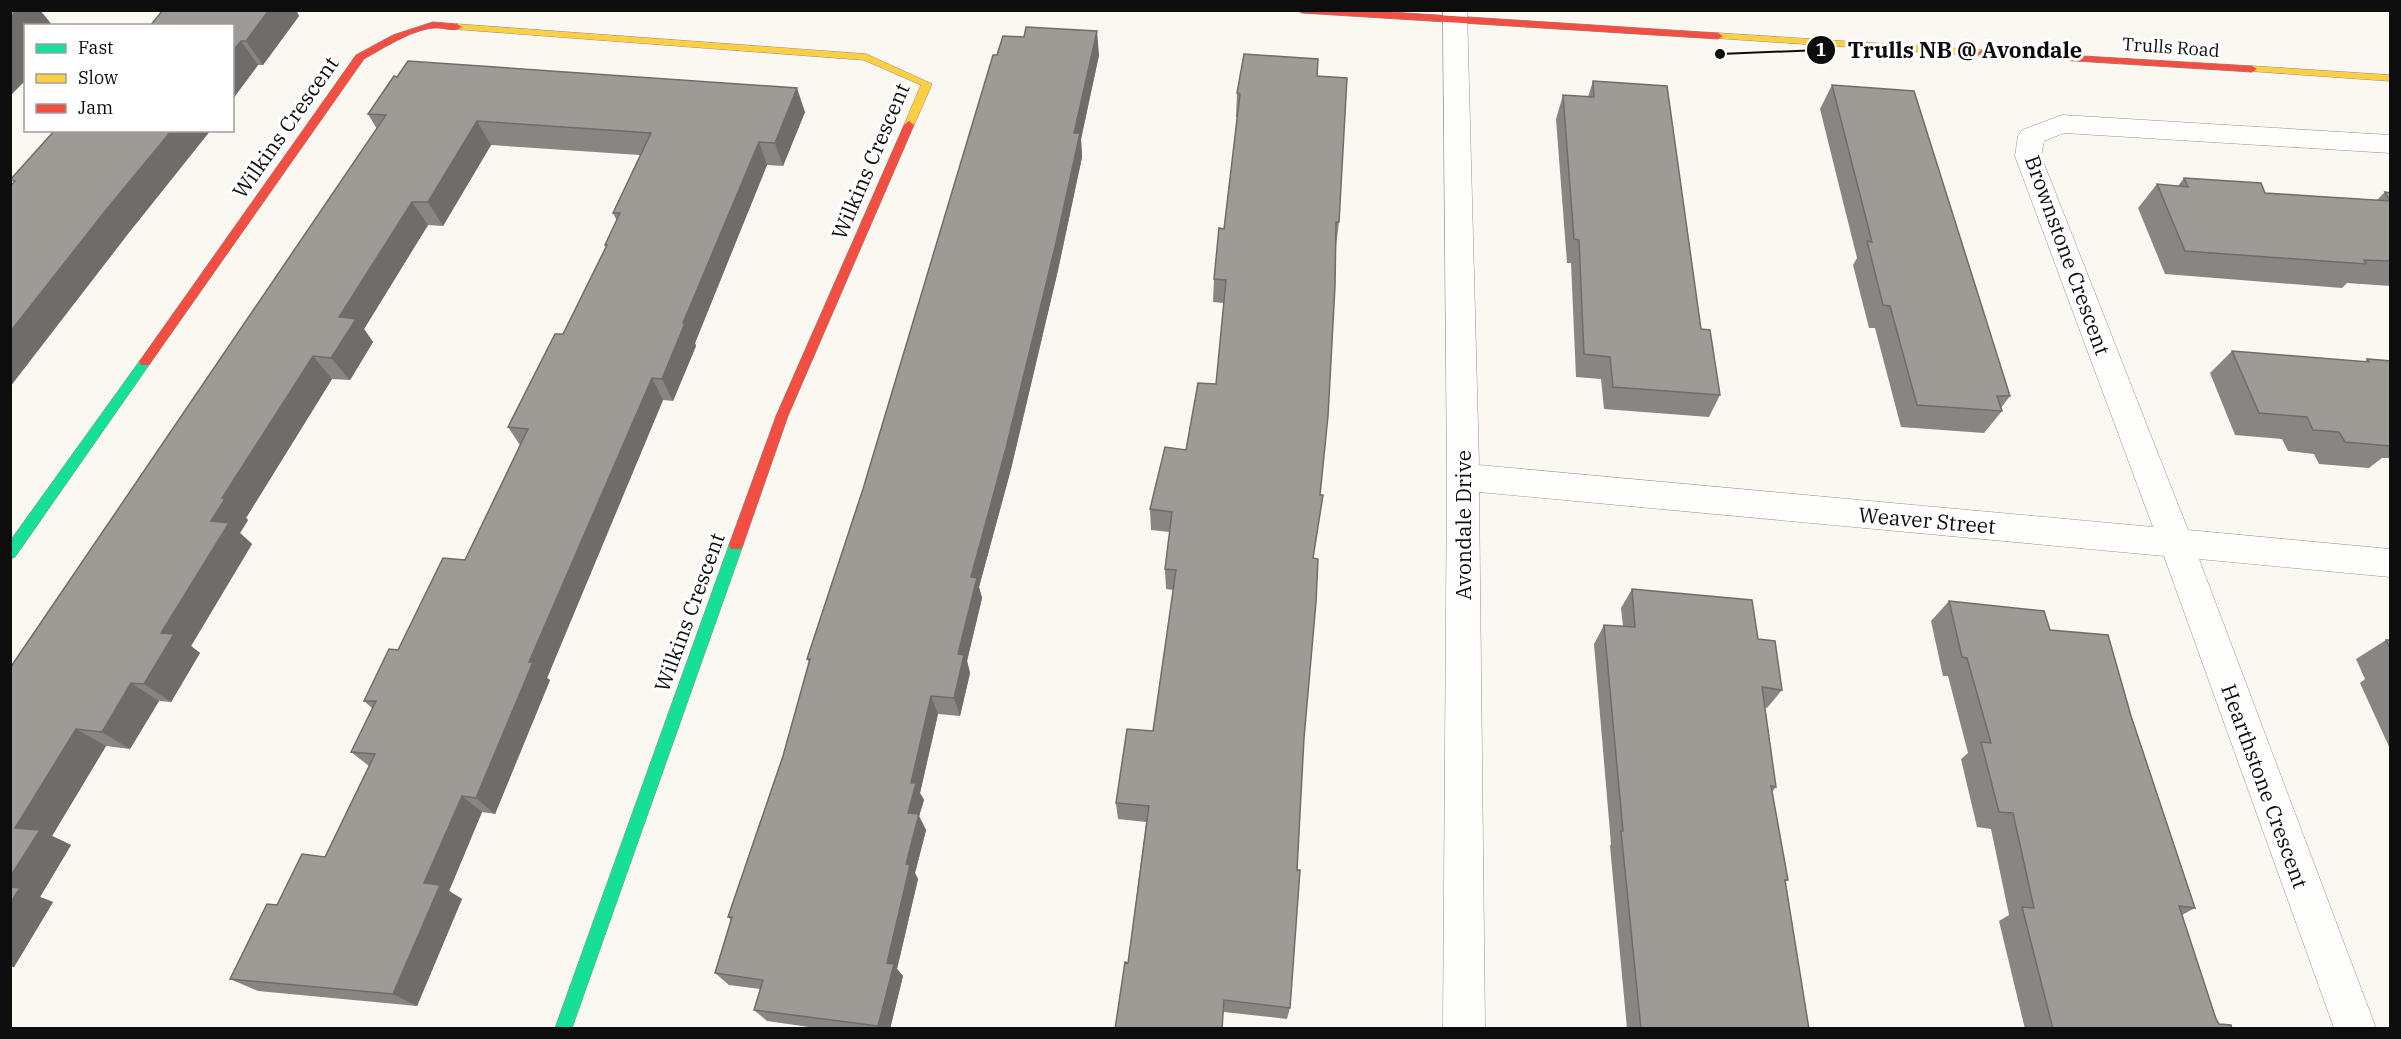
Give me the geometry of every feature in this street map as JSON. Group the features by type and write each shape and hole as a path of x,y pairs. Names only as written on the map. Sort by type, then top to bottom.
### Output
{"street":[{"name":"Trulls Road","path":"1302,10 1454,16 2391,78"},
{"name":"Avondale Drive","path":"1454,16 1463,477 1464,1029"},
{"name":"Wilkins Crescent","path":"10,554 360,57 397,37 433,25 866,57 927,84 782,416 563,1029"},
{"name":"Brownstone Crescent","path":"2176,543 2028,156 2031,136 2062,124 2391,144"},
{"name":"Weaver Street","path":"1463,477 2391,563"},
{"name":"Hearthstone Crescent","path":"2176,543 2355,1029"}],"building":[{"path":"10,10 17,10 10,18"},
{"path":"163,10 269,10 246,41 241,41 234,50 234,24 152,24"},
{"path":"1026,27 1097,31 1074,133 1080,133 1055,247 1006,448 971,577 977,578 958,654 964,655 954,698 931,696 911,783 916,783 908,813 919,814 906,864 910,865 887,963 894,964 878,1026 754,1010 763,980 715,973 732,917 728,917 783,756 810,659 807,659 863,489 993,55 997,55 1003,36 1024,37"},
{"path":"1244,54 1318,59 1317,76 1347,78 1339,222 1336,222 1328,416 1320,495 1323,495 1313,558 1318,559 1316,602 1304,738 1297,870 1300,870 1290,1008 1224,1000 1222,1029 1115,1029 1125,962 1128,963 1149,806 1116,803 1127,729 1153,731 1176,570 1165,569 1172,512 1150,509 1165,447 1186,450 1198,383 1216,384 1226,280 1214,279 1219,228 1224,229 1240,94 1237,93"},
{"path":"408,61 797,88 775,143 759,142 662,379 652,378 529,662 533,662 476,798 462,796 424,883 440,885 393,994 230,979 267,904 277,905 302,854 325,857 375,754 351,752 376,701 364,701 389,649 398,650 443,558 465,560 528,429 508,427 555,334 563,334 607,245 605,245 620,213 613,213 651,133 477,121 428,202 412,202 339,317 356,319 331,358 313,356 222,498 225,499 211,521 229,523 161,633 174,634 144,684 131,683 102,732 76,729 15,828 40,830 10,877 10,668 386,115 368,114 394,76 397,77"},
{"path":"1593,81 1667,86 1701,329 1710,330 1720,395 1613,387 1610,357 1584,354 1579,240 1574,239 1563,95 1594,97"},
{"path":"1832,85 1914,91 2010,396 1997,396 2002,411 1917,405 1890,306 1883,305 1867,241 1872,242"},
{"path":"53,132 170,132 10,332 10,186 15,181 10,180"},
{"path":"2184,178 2261,183 2265,193 2390,201 2385,192 2391,193 2391,261 2364,260 2366,264 2185,251 2157,184 2188,187"},
{"path":"2232,351 2369,362 2367,359 2391,361 2391,446 2345,442 2339,432 2313,430 2307,417 2259,413"},
{"path":"1632,589 1752,600 1758,639 1775,641 1782,690 1762,687 1776,787 1771,786 1788,880 1785,880 1809,1029 1641,1029 1621,831 1623,831 1604,625 1635,627"},
{"path":"1949,601 2044,611 2050,630 2108,635 2131,716 2195,908 2179,906 2216,1019 2219,1024 2231,1025 2232,1029 2053,1029 2022,907 2034,908 2013,813 1999,812 1981,742 1991,743 1967,658 1962,657"},
{"path":"2386,640 2391,640 2391,650"},
{"path":"10,887 20,888 10,903"}],"traffic: fast":[{"path":"10,553 145,362"},
{"path":"563,1028 736,545"}],"traffic: slow":[{"path":"457,27 866,57 927,84 909,125"},
{"path":"1718,36 1982,53"},
{"path":"2252,69 2390,78"}],"traffic: jam":[{"path":"1302,10 1718,36"},
{"path":"145,362 360,57 397,37 433,25 457,27"},
{"path":"1982,53 2252,69"},
{"path":"736,545 782,416 909,125"}],"place":[{"name":"Trulls NB @ Avondale","path":"1720,54"}]}
